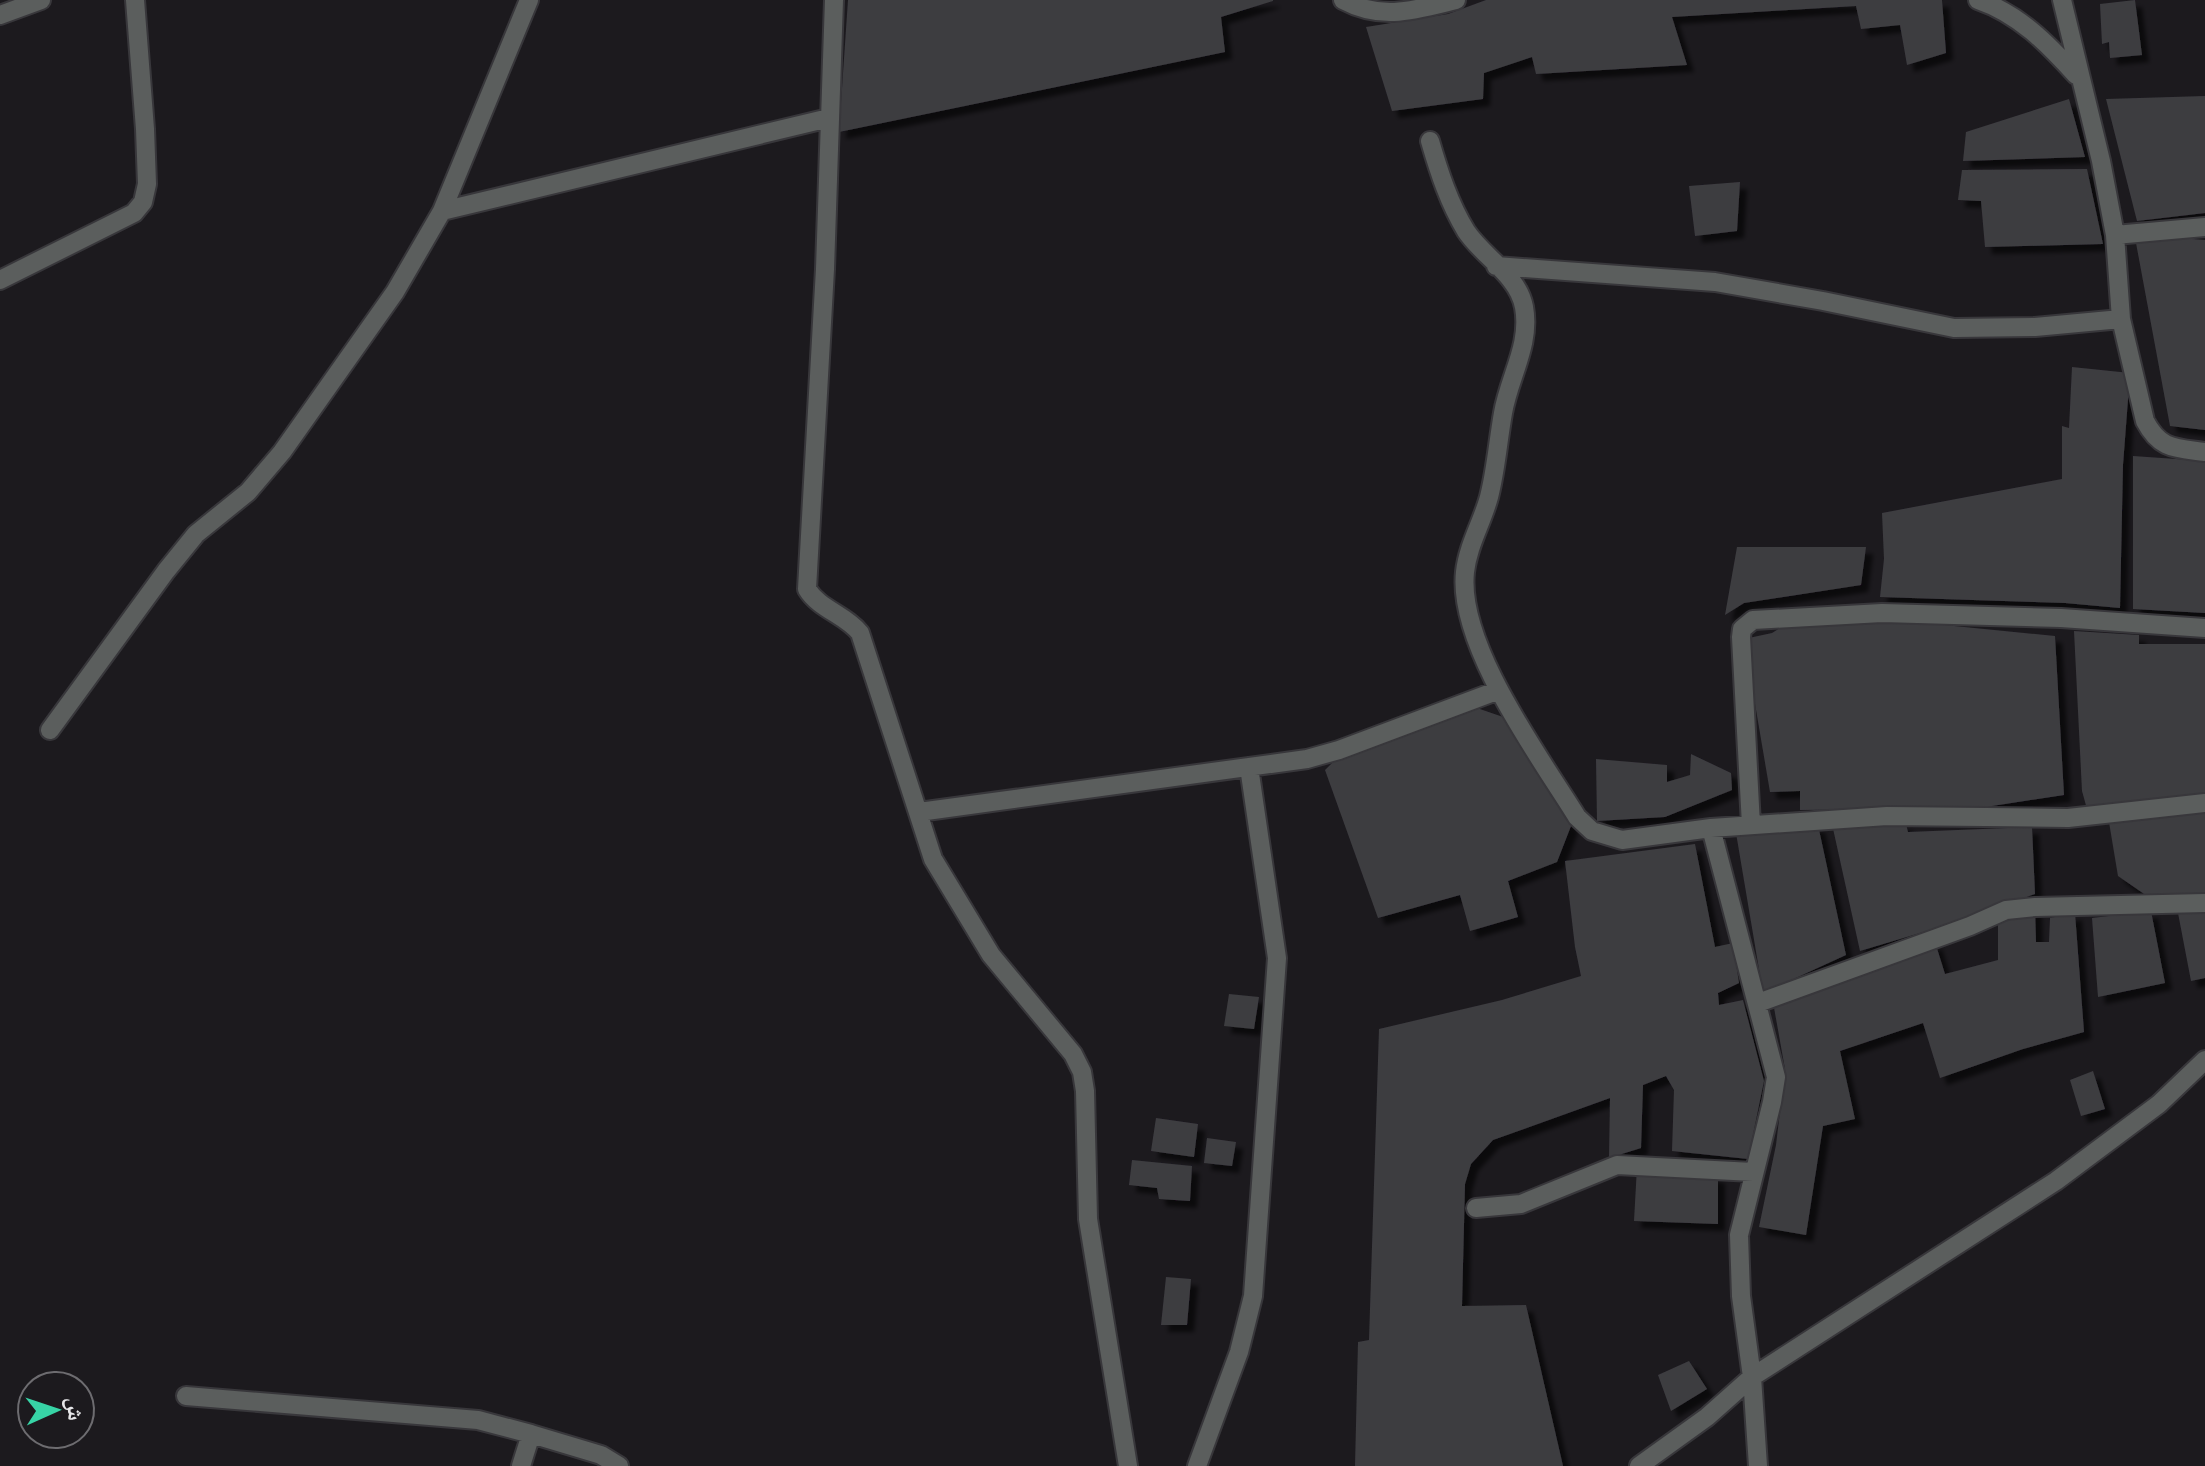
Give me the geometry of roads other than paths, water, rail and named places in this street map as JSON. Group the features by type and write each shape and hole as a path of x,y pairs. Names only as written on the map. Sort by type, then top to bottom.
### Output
{"street":[{"path":"0,15 41,0"},
{"path":"0,280 134,213 143,202 147,184 145,129 135,0"},
{"path":"50,730 196,534 248,492 282,452 395,292 442,211 529,0"},
{"path":"834,0 825,269 807,589 812,598 860,633 933,859 991,955 1073,1054 1082,1072 1088,1219 1128,1466"},
{"path":"1343,0 1370,12 1407,12 1456,0"},
{"path":"1978,0 2033,31 2080,79"},
{"path":"2062,0 2091,114 2115,235 2121,319 2145,421 2151,434 2165,446 2205,452"},
{"path":"442,211 829,118"},
{"path":"1430,141 1442,182 1467,232 1517,286 1524,307 1525,339 1504,406 1489,499 1469,547 1465,576 1469,619 1499,690 1577,817 1592,831 1622,840 1711,828 1887,816 2068,818 2205,803"},
{"path":"2115,235 2205,227"},
{"path":"1496,266 1715,282 1954,328 2035,327 2121,319"},
{"path":"1751,825 1741,637 1742,629 1753,620 1882,613 2061,618 2205,628"},
{"path":"919,812 1307,759 1499,690"},
{"path":"1197,1466 1239,1352 1253,1296 1277,958 1249,767"},
{"path":"1711,828 1758,1003 1776,1086 1739,1235 1741,1296 1752,1377 1758,1466"},
{"path":"1758,1003 2006,910 2205,903"},
{"path":"1639,1466 1707,1417 1752,1377 2056,1181 2159,1104 2205,1060"},
{"path":"1476,1208 1521,1204 1617,1165 1753,1172"},
{"path":"186,1396 478,1420 601,1455 619,1466"},
{"path":"521,1466 531,1434"}]}
